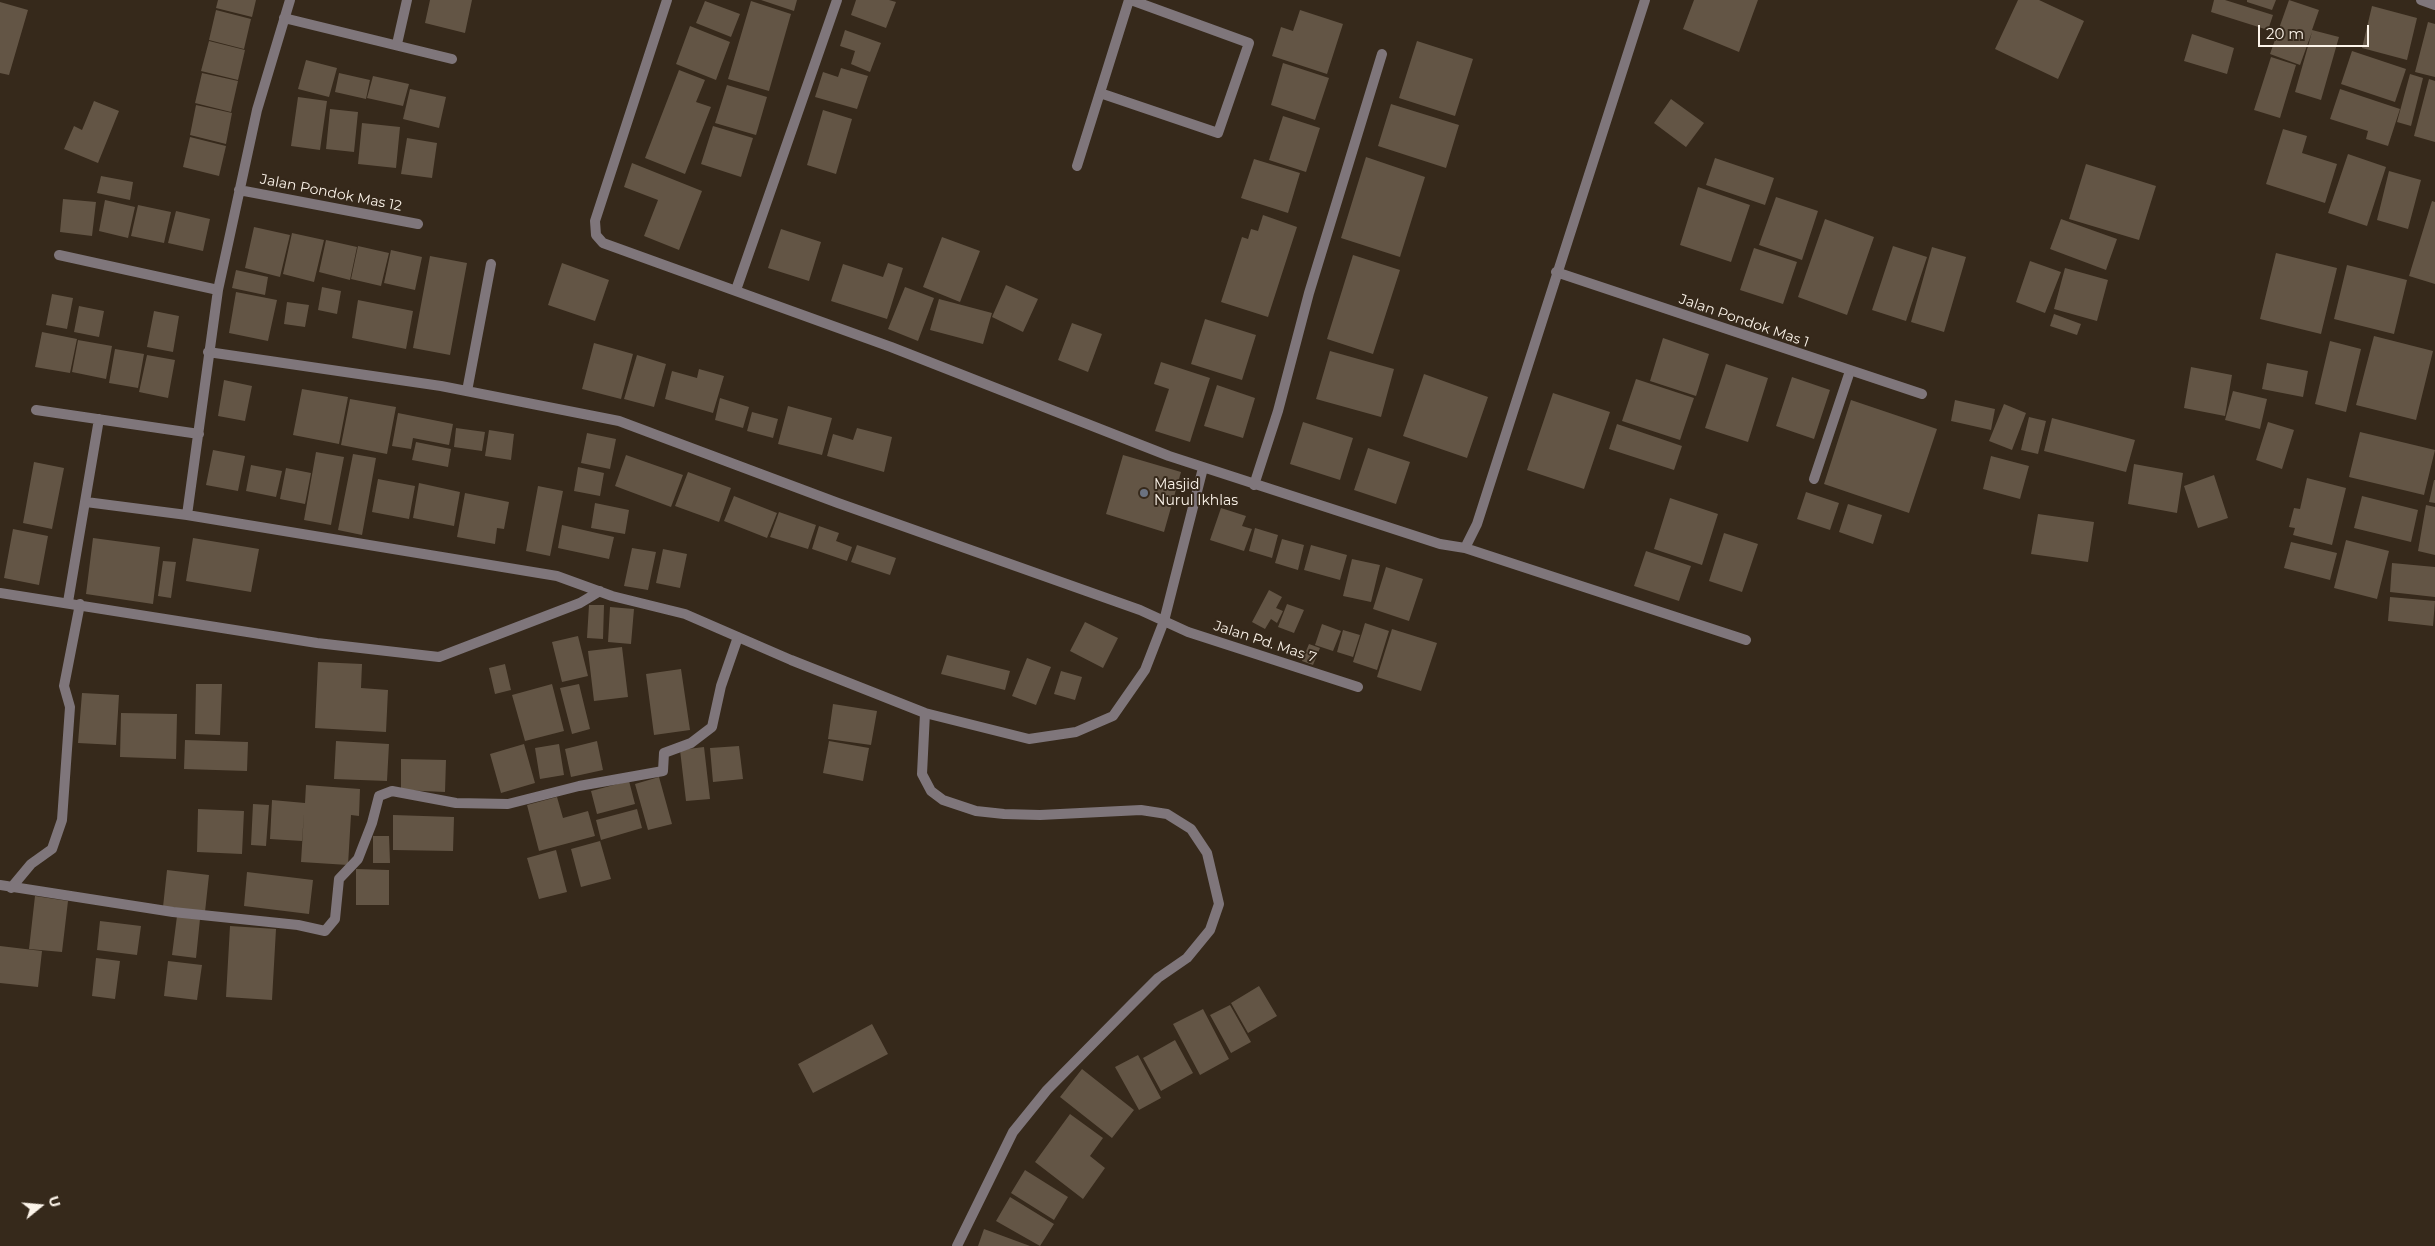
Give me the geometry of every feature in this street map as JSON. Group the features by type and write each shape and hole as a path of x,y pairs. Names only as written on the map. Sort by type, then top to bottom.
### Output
{"street":[{"path":"187,515 218,290 257,110 290,0"},
{"path":"397,44 407,0"},
{"path":"667,0 595,221 596,235 603,244 736,290 1203,468 1440,544 1465,548 1746,640"},
{"path":"736,290 837,0"},
{"path":"1077,166 1130,0 1249,43 1218,133 1100,94"},
{"path":"1465,548 1477,524 1556,272 1645,0"},
{"path":"2421,0 2435,5"},
{"path":"284,18 397,44 452,59"},
{"path":"1254,485 1278,411 1308,293 1382,54"},
{"name":"Jalan Pondok Mas 12","path":"239,190 418,224"},
{"path":"59,255 218,290"},
{"path":"467,391 491,264"},
{"name":"Jalan Pondok Mas 1","path":"1556,272 1922,394"},
{"name":"Jalan Pd. Mas 7","path":"208,352 467,391 619,421 838,503 1130,607 1188,632 1358,687"},
{"path":"1814,479 1850,371"},
{"path":"36,410 199,434"},
{"path":"68,602 99,419"},
{"path":"86,502 187,515 557,576 600,591 685,614 925,713 1029,739 1076,732 1112,716 1145,670 1164,622 1203,468"},
{"path":"0,593 317,642 439,657 580,603 600,591"},
{"path":"11,888 31,864 52,848 62,820 70,707 64,686 80,604"},
{"path":"0,885 173,912 298,925 326,931 335,919 339,879 358,859 372,823 379,796 392,791 456,803 508,804 579,786 663,771 664,753 691,743 712,727 721,686 738,637"},
{"path":"925,713 922,774 931,791 942,800 976,811 1004,814 1040,815 1141,810 1166,814 1191,829 1207,853 1219,904 1210,930 1187,958 1158,978 1047,1090 1013,1132 957,1246"}],"building":[{"path":"218,0 256,0 252,17 216,8"},
{"path":"430,0 472,0 465,33 425,23"},
{"path":"761,0 797,0 794,11"},
{"path":"856,0 889,0 896,2 886,28 851,15"},
{"path":"1694,0 1758,0 1739,52 1683,29"},
{"path":"2018,0 2039,0 2084,21 2058,79 1995,49"},
{"path":"2214,0 2225,0 2273,15 2268,30 2211,12"},
{"path":"2247,0 2276,0 2272,10 2247,2"},
{"path":"2289,0 2319,10 2312,30 2339,37 2321,100 2295,92 2312,32 2300,65 2270,54"},
{"path":"705,1 740,14 731,37 696,23"},
{"path":"751,1 791,14 769,91 728,79"},
{"path":"0,2 28,10 9,75 0,73"},
{"path":"2372,6 2417,18 2407,60 2362,48"},
{"path":"216,10 251,19 244,49 209,40"},
{"path":"1300,10 1343,24 1327,74 1272,56 1281,27 1293,31"},
{"path":"2428,22 2435,24 2435,77 2415,72"},
{"path":"690,26 730,42 716,80 676,64"},
{"path":"845,30 881,43 870,72 851,64 855,51 840,46"},
{"path":"2192,34 2234,48 2227,74 2184,61"},
{"path":"209,41 245,50 238,80 201,71"},
{"path":"1417,41 1473,59 1455,116 1399,98"},
{"path":"2352,51 2406,69 2395,102 2341,84"},
{"path":"2271,57 2296,65 2280,118 2254,110"},
{"path":"306,60 337,68 329,97 298,89"},
{"path":"1283,63 1329,78 1315,120 1271,105"},
{"path":"841,68 868,76 857,109 815,97 823,72 838,77"},
{"path":"679,70 705,80 696,102 711,107 685,174 645,158"},
{"path":"202,73 238,81 231,112 195,103"},
{"path":"339,73 370,80 366,99 335,92"},
{"path":"2410,74 2423,78 2411,126 2397,122"},
{"path":"373,76 409,84 403,106 367,98"},
{"path":"2429,79 2435,81 2435,142 2414,136"},
{"path":"727,85 767,97 756,135 715,123"},
{"path":"410,89 446,97 439,128 403,119"},
{"path":"2340,89 2400,109 2388,146 2366,139 2368,131 2330,119"},
{"path":"298,97 327,101 320,150 291,146"},
{"path":"1671,99 1704,123 1686,147 1654,123"},
{"path":"94,101 119,111 98,163 64,149 74,126 82,130"},
{"path":"1391,104 1459,125 1446,168 1378,146"},
{"path":"196,105 232,113 226,144 190,135"},
{"path":"330,109 358,112 354,152 326,149"},
{"path":"823,110 852,119 836,174 807,165"},
{"path":"1283,116 1320,128 1306,172 1269,160"},
{"path":"362,123 400,127 396,168 358,164"},
{"path":"713,126 753,138 741,177 701,164"},
{"path":"2283,129 2307,136 2302,153 2337,164 2325,203 2266,184"},
{"path":"190,137 226,146 219,176 183,167"},
{"path":"407,138 437,143 432,178 401,174"},
{"path":"2348,154 2386,167 2367,226 2328,213"},
{"path":"1366,157 1425,177 1400,257 1341,238"},
{"path":"1715,158 1774,178 1765,205 1706,185"},
{"path":"1254,159 1300,173 1288,213 1241,198"},
{"path":"632,163 702,191 679,250 644,236 658,200 624,187"},
{"path":"2086,164 2156,186 2139,240 2069,219"},
{"path":"2389,171 2421,180 2408,229 2377,220"},
{"path":"101,176 133,182 130,200 97,193"},
{"path":"1698,187 1750,205 1731,262 1680,245"},
{"path":"1776,197 1818,211 1802,260 1759,245"},
{"path":"63,199 96,202 92,236 60,232"},
{"path":"105,200 135,207 128,238 99,231"},
{"path":"2432,201 2435,202 2435,284 2409,276"},
{"path":"138,205 171,212 164,243 131,236"},
{"path":"176,211 210,219 203,251 168,243"},
{"path":"1263,215 1297,227 1268,317 1221,302 1242,237 1248,239 1251,229 1258,231"},
{"path":"1825,219 1874,237 1847,315 1798,297"},
{"path":"2061,219 2117,239 2106,270 2050,249"},
{"path":"254,227 290,235 280,277 245,268"},
{"path":"781,229 821,242 809,281 768,268"},
{"path":"292,233 324,240 314,282 283,274"},
{"path":"942,237 980,251 960,302 923,287"},
{"path":"326,240 357,247 350,280 319,272"},
{"path":"358,246 389,253 381,286 351,279"},
{"path":"1893,246 1927,257 1906,321 1872,310"},
{"path":"1932,247 1966,257 1944,332 1911,322"},
{"path":"1754,248 1797,262 1783,304 1740,290"},
{"path":"391,250 422,257 415,290 384,283"},
{"path":"2276,253 2337,268 2321,334 2260,319"},
{"path":"1353,255 1400,270 1373,354 1327,339"},
{"path":"430,256 467,263 450,355 413,348"},
{"path":"2030,261 2061,272 2045,313 2016,302"},
{"path":"562,263 609,280 595,321 548,305"},
{"path":"888,263 903,268 887,319 831,301 843,264 883,277"},
{"path":"2347,265 2407,280 2394,334 2334,319"},
{"path":"2065,268 2108,280 2097,321 2054,309"},
{"path":"236,270 268,277 265,295 232,288"},
{"path":"1006,285 1038,299 1023,332 992,317"},
{"path":"322,287 341,291 337,314 318,310"},
{"path":"905,287 934,298 918,341 888,329"},
{"path":"236,292 277,300 268,341 229,333"},
{"path":"52,294 73,298 67,329 46,325"},
{"path":"939,299 992,313 983,344 930,330"},
{"path":"358,300 413,311 406,349 352,338"},
{"path":"287,302 309,305 305,327 284,324"},
{"path":"79,306 104,311 99,337 74,332"},
{"path":"154,311 179,316 173,352 147,347"},
{"path":"2054,314 2081,324 2077,335 2050,326"},
{"path":"1205,319 1256,335 1242,380 1191,364"},
{"path":"1072,323 1102,334 1088,372 1058,360"},
{"path":"42,332 77,339 70,373 35,367"},
{"path":"2374,336 2433,351 2416,420 2356,405"},
{"path":"1663,338 1709,354 1696,396 1650,381"},
{"path":"78,340 112,346 106,379 72,372"},
{"path":"2330,341 2361,349 2346,412 2315,404"},
{"path":"594,343 633,354 621,399 582,389"},
{"path":"115,349 144,354 138,388 109,383"},
{"path":"1330,351 1394,369 1381,417 1316,399"},
{"path":"147,355 175,360 168,398 139,392"},
{"path":"637,355 666,364 654,407 624,399"},
{"path":"1161,362 1210,378 1190,442 1155,431 1169,389 1154,384"},
{"path":"2267,363 2308,371 2303,397 2262,389"},
{"path":"1726,364 1768,378 1748,442 1705,428"},
{"path":"2191,367 2232,375 2225,416 2184,408"},
{"path":"699,369 724,376 713,413 665,399 672,371 697,378"},
{"path":"1424,374 1488,397 1467,458 1403,436"},
{"path":"1792,377 1830,390 1814,439 1776,426"},
{"path":"1636,379 1694,398 1680,440 1622,421"},
{"path":"224,380 252,386 245,421 218,416"},
{"path":"1217,385 1255,398 1243,438 1204,426"},
{"path":"302,389 348,397 339,444 293,435"},
{"path":"2233,391 2267,399 2260,429 2225,420"},
{"path":"1553,393 1610,412 1584,489 1527,470"},
{"path":"720,398 749,407 743,428 715,420"},
{"path":"350,399 396,407 387,454 341,445"},
{"path":"1851,400 1937,429 1909,513 1824,484"},
{"path":"1955,400 1995,409 1991,430 1951,421"},
{"path":"2004,404 2026,413 2012,450 1989,441"},
{"path":"788,406 832,418 822,455 778,444"},
{"path":"752,412 778,419 773,438 747,431"},
{"path":"398,413 453,424 449,445 413,438 411,449 392,446"},
{"path":"2029,417 2046,421 2038,454 2021,450"},
{"path":"2052,418 2135,440 2126,472 2044,451"},
{"path":"1303,422 1353,438 1340,480 1290,464"},
{"path":"2268,422 2294,430 2282,469 2256,460"},
{"path":"1617,424 1682,446 1674,470 1609,449"},
{"path":"456,428 485,432 482,451 454,447"},
{"path":"857,428 892,437 884,472 827,456 833,434 853,440"},
{"path":"489,430 514,434 511,460 485,456"},
{"path":"2360,432 2435,450 2424,495 2349,477"},
{"path":"587,433 616,439 610,469 581,463"},
{"path":"416,442 451,449 448,467 412,460"},
{"path":"1368,448 1410,462 1396,504 1354,490"},
{"path":"213,450 245,456 238,491 206,485"},
{"path":"316,452 344,457 331,525 304,520"},
{"path":"353,454 376,458 362,535 338,530"},
{"path":"626,455 683,475 671,507 615,486"},
{"name":"Masjid Nurul Ikhlas","path":"1123,455 1181,472 1164,532 1106,514"},
{"path":"1991,456 2029,466 2020,499 1983,489"},
{"path":"34,462 64,468 52,529 23,523"},
{"path":"2134,464 2183,473 2177,513 2128,504"},
{"path":"251,465 282,471 276,497 246,491"},
{"path":"578,467 604,473 600,496 574,491"},
{"path":"286,468 311,473 305,504 280,499"},
{"path":"688,472 731,488 719,522 675,506"},
{"path":"2214,475 2228,518 2198,528 2184,486"},
{"path":"2307,478 2346,488 2332,545 2293,535 2295,528 2289,527 2294,508 2300,509"},
{"path":"378,479 415,486 409,519 372,512"},
{"path":"2435,480 2435,503 2429,502"},
{"path":"419,483 460,492 454,526 413,518"},
{"path":"538,486 563,491 550,556 526,551"},
{"path":"1806,492 1839,503 1830,530 1797,519"},
{"path":"465,493 509,502 504,529 497,528 495,544 457,537"},
{"path":"734,496 777,513 767,538 724,521"},
{"path":"2362,496 2418,510 2411,542 2354,528"},
{"path":"1670,498 1718,514 1702,565 1654,549"},
{"path":"595,503 629,510 625,534 591,528"},
{"path":"1848,504 1882,515 1873,544 1839,532"},
{"path":"2426,505 2435,507 2435,555 2418,551"},
{"path":"1221,508 1246,516 1242,526 1252,529 1244,551 1210,540"},
{"path":"779,512 816,525 808,549 770,537"},
{"path":"2038,514 2094,522 2088,562 2031,554"},
{"path":"562,525 614,537 609,559 558,548"},
{"path":"819,526 839,533 836,541 852,547 847,561 812,549"},
{"path":"1255,528 1278,535 1272,558 1249,551"},
{"path":"13,529 48,536 39,585 4,578"},
{"path":"1724,533 1758,544 1742,592 1709,581"},
{"path":"93,538 160,547 153,604 86,594"},
{"path":"193,538 259,549 251,592 186,581"},
{"path":"1282,539 1304,545 1298,570 1275,563"},
{"path":"2346,540 2389,551 2377,599 2334,588"},
{"path":"2291,542 2337,553 2330,580 2284,568"},
{"path":"857,545 896,558 890,575 851,562"},
{"path":"1311,545 1347,555 1340,580 1304,570"},
{"path":"632,548 656,552 648,590 624,586"},
{"path":"663,549 687,554 680,588 656,583"},
{"path":"1646,551 1691,566 1679,601 1634,586"},
{"path":"1352,559 1380,565 1371,602 1343,596"},
{"path":"163,561 176,562 171,598 158,596"},
{"path":"2392,563 2435,567 2435,597 2390,592"},
{"path":"1386,567 1423,579 1409,621 1373,609"},
{"path":"1269,590 1282,597 1276,608 1283,611 1277,623 1271,619 1265,629 1252,622"},
{"path":"2390,597 2435,601 2433,626 2388,621"},
{"path":"1287,604 1304,610 1294,633 1278,627"},
{"path":"589,605 604,605 603,639 587,638"},
{"path":"610,607 634,609 631,644 608,642"},
{"path":"1085,622 1118,638 1103,668 1070,651"},
{"path":"1365,623 1389,631 1377,670 1353,662"},
{"path":"1322,624 1341,631 1333,651 1315,645"},
{"path":"1392,629 1437,643 1421,691 1377,677"},
{"path":"1343,630 1360,635 1353,657 1337,652"},
{"path":"578,636 588,676 562,682 552,642"},
{"path":"1309,644 1320,648 1313,665 1302,661"},
{"path":"622,647 628,697 594,701 588,651"},
{"path":"947,655 1010,671 1005,690 941,674"},
{"path":"1027,658 1051,667 1036,705 1012,696"},
{"path":"318,662 362,664 361,688 388,690 386,732 315,728"},
{"path":"505,664 511,690 495,694 489,668"},
{"path":"681,669 690,730 654,735 646,674"},
{"path":"1061,671 1082,677 1075,700 1054,694"},
{"path":"196,684 222,684 220,735 195,734"},
{"path":"552,684 564,731 525,741 512,695"},
{"path":"579,684 590,729 572,734 560,688"},
{"path":"82,693 119,695 116,745 78,743"},
{"path":"833,704 877,711 871,745 828,739"},
{"path":"121,713 177,714 176,759 120,757"},
{"path":"185,740 248,742 247,771 184,769"},
{"path":"336,741 389,744 387,781 334,779"},
{"path":"597,741 603,770 571,777 565,749"},
{"path":"829,741 869,748 863,781 823,773"},
{"path":"524,744 535,783 501,793 490,754"},
{"path":"559,744 564,775 540,779 535,748"},
{"path":"739,746 743,779 713,782 710,748"},
{"path":"704,747 710,799 686,801 680,750"},
{"path":"401,759 446,760 445,792 401,790"},
{"path":"659,777 672,824 648,830 635,784"},
{"path":"629,781 635,804 597,814 591,791"},
{"path":"306,785 360,789 359,816 351,815 348,865 301,862 304,813 302,841 270,839 272,800 305,803"},
{"path":"557,797 563,818 588,811 595,836 539,851 527,805"},
{"path":"253,804 269,805 266,846 251,845"},
{"path":"198,809 244,811 242,854 197,852"},
{"path":"637,809 642,828 601,840 596,820"},
{"path":"393,815 454,817 453,851 393,850"},
{"path":"373,836 389,836 390,863 373,863"},
{"path":"600,841 611,879 581,887 571,849"},
{"path":"556,850 567,892 539,899 527,858"},
{"path":"356,869 389,870 389,905 356,905"},
{"path":"167,870 209,875 205,912 163,907"},
{"path":"247,872 313,880 309,914 244,906"},
{"path":"35,896 68,901 62,952 29,949"},
{"path":"177,916 200,919 196,958 172,955"},
{"path":"100,921 141,926 137,955 97,950"},
{"path":"230,926 276,929 272,1000 226,997"},
{"path":"0,946 42,951 38,987 0,983"},
{"path":"96,958 120,961 115,999 92,996"},
{"path":"168,961 202,965 197,1000 164,996"},
{"path":"1259,986 1277,1016 1248,1033 1231,1003"},
{"path":"1230,1005 1251,1042 1231,1053 1210,1015"},
{"path":"1203,1009 1229,1059 1200,1075 1173,1024"},
{"path":"872,1024 888,1054 813,1093 798,1064"},
{"path":"1175,1040 1193,1073 1161,1091 1143,1058"},
{"path":"1138,1055 1161,1098 1139,1110 1115,1067"},
{"path":"1082,1069 1134,1110 1112,1138 1060,1097"},
{"path":"1070,1114 1103,1138 1090,1156 1105,1168 1083,1199 1035,1162"},
{"path":"1025,1170 1068,1197 1054,1220 1011,1193"},
{"path":"1010,1197 1054,1224 1040,1246 996,1221"},
{"path":"984,1229 1030,1246 978,1246"}],"place":[{"name":"Masjid Nurul Ikhlas","path":"1144,493"}]}
